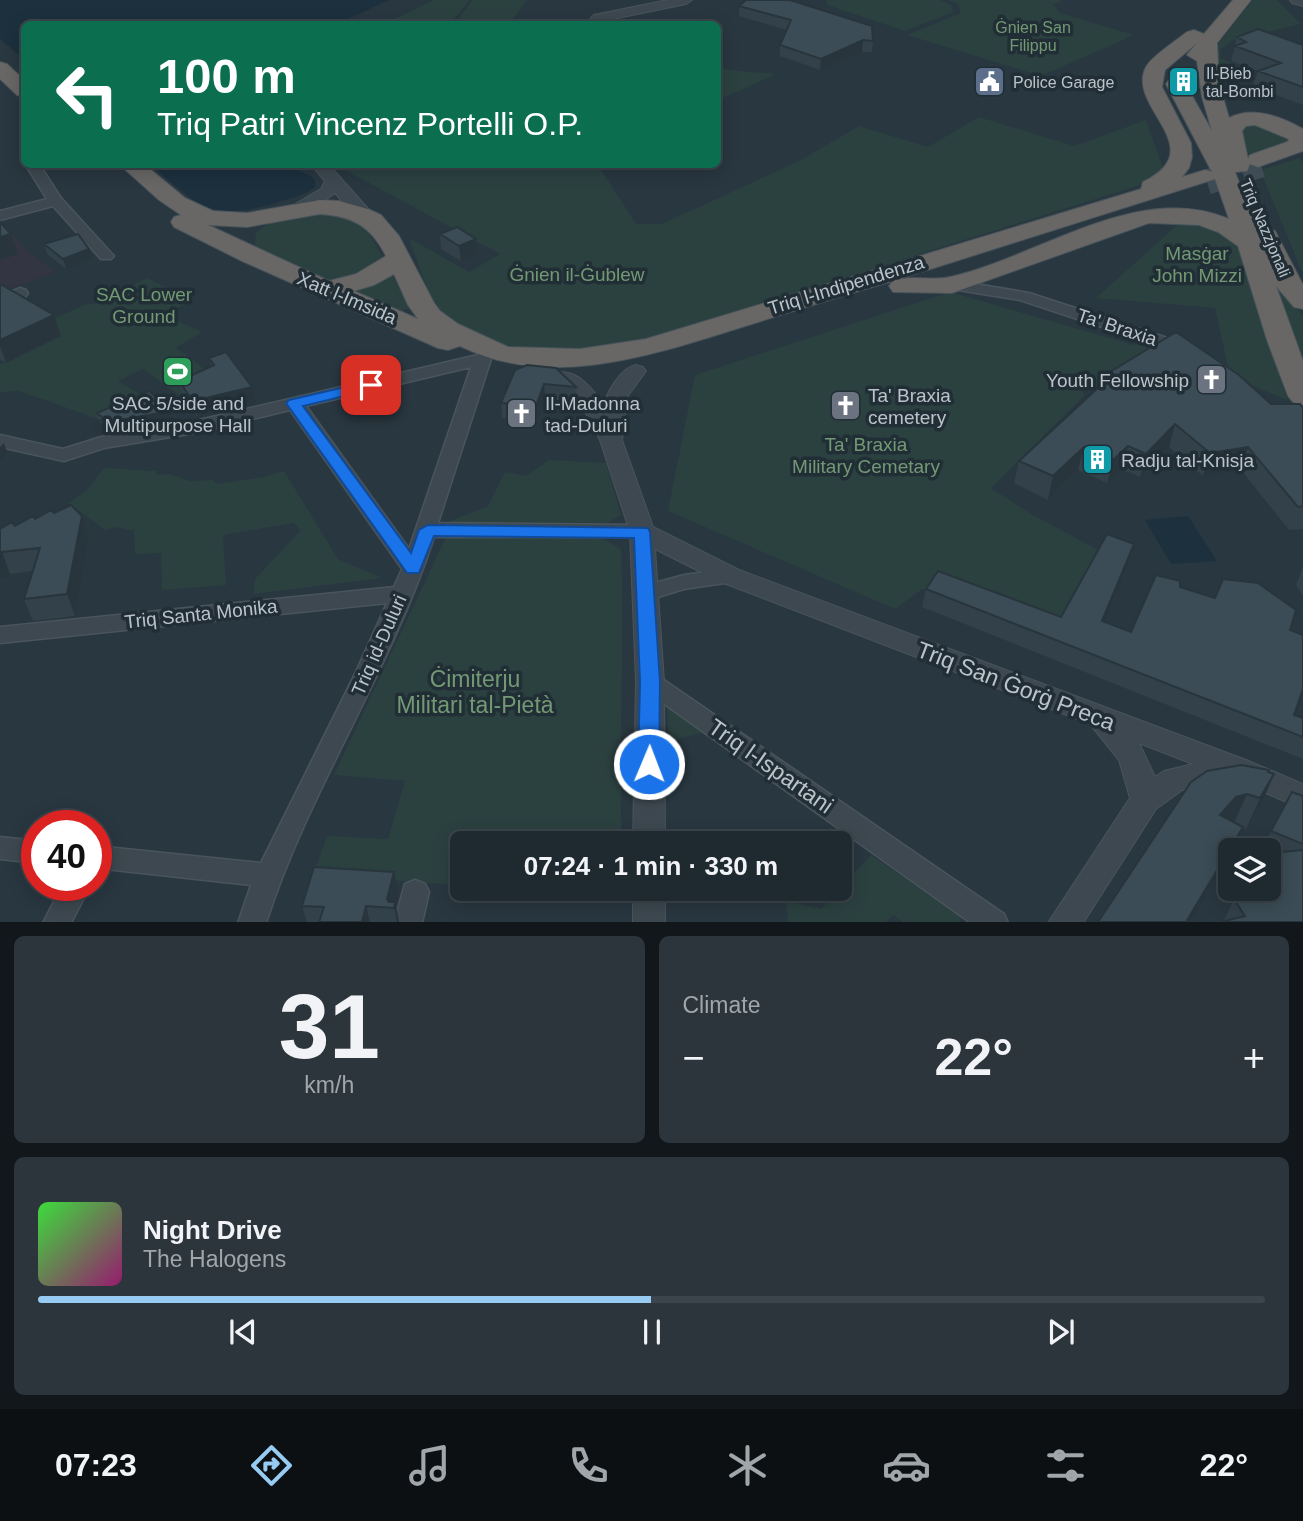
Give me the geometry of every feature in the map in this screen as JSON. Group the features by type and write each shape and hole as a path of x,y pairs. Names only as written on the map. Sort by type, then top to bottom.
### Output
{"highway":[{"path":"1068,217 1159,185 1180,170 1180,144 1152,87 1155,68 1201,37 1224,0"},
{"path":"1242,0 1185,50 1189,83 1303,131"},
{"name":"Triq Nazzjonali","path":"1201,37 1205,59 1189,83 1207,119 1241,160 1275,258 1288,284 1303,301"},
{"path":"0,55 21,73"},
{"path":"0,68 21,88"},
{"name":"Triq Nazzjonali","path":"1152,87 1241,160 1250,243 1287,358 1303,396"},
{"path":"1241,160 1303,152"},
{"name":"Xatt l-Imsida","path":"116,168 186,225 482,359 540,374 565,377 605,376"},
{"path":"135,168 176,203 211,219 245,220 292,210 343,207 364,215"},
{"name":"Triq l-Indipendenza","path":"605,376 630,362 1068,217 1206,180 902,286 630,362"},
{"path":"251,256 243,241 248,233 258,224 292,210"},
{"path":"902,286 951,285 1146,216 1176,213 1206,218 1235,230 1250,243"},
{"name":"Xatt l-Imsida","path":"364,215 372,219 398,258 422,306 432,318 451,332 502,355 630,362"},
{"path":"326,289 353,285 387,269 398,258"}],"street":[{"path":"596,21 599,18 686,0"},
{"path":"35,168 56,201 106,256"},
{"path":"321,168 364,215"},
{"path":"292,210 327,192 332,182"},
{"path":"0,216 56,201"},
{"name":"Ta' Braxia","path":"951,285 1023,296 1182,349 1192,356"},
{"path":"0,302 20,293"},
{"path":"0,441 64,455 101,443 195,427 482,359"},
{"name":"Triq id-Duluri","path":"252,922 268,875 367,674 413,569 482,359"},
{"path":"611,440 616,397 630,362"},
{"path":"565,377 588,397 611,440 642,532 650,682 649,831"},
{"path":"294,403 413,569"},
{"path":"428,530 642,532"},
{"name":"Triq San Ġorġ Preca","path":"642,532 730,576 1236,768 1303,797"},
{"name":"Triq San Ġorġ Preca","path":"645,593 684,582 730,576"},
{"name":"Triq Santa Monika","path":"0,635 402,594"},
{"name":"Triq l-Ispartani","path":"650,682 994,922"},
{"path":"1096,717 1125,742 1139,770 1145,800"},
{"path":"1063,922 1145,800 1174,779 1236,768"},
{"path":"0,848 21,850"},
{"path":"112,859 268,875"},
{"path":"408,922 415,892"},
{"path":"57,922 68,901"},
{"path":"649,901 649,922"}],"shaded area":[{"path":"0,0 389,0 344,21 21,21 21,56 0,39"},
{"path":"155,168 291,168 311,176 315,181 315,187 296,197 235,211 220,211 207,207"},
{"path":"0,220 29,252 55,272 0,292"},
{"path":"1188,516 1217,561 1171,564 1145,520"}],"green space":[{"path":"434,0 470,0 452,21 390,21"},
{"path":"473,0 527,0 511,21 456,21"},
{"path":"826,0 940,0 950,4 954,12 905,31 827,5"},
{"name":"Ġnien San Filippu","path":"947,0 1060,0 1062,2 1053,4 1060,13 1134,35 1041,76 907,35 961,13 957,3"},
{"path":"1253,0 1277,0 1301,24 1233,40 1220,50 1220,58 1253,72 1216,75 1210,54"},
{"path":"721,67 776,74 721,99"},
{"name":"Ġnien il-Ġublew","path":"979,117 1074,146 1146,120 1166,177 613,350 498,350 460,327 438,309 428,291 409,238 469,272 500,254 342,168 600,168 636,224 662,224 801,160 859,126 928,147"},
{"path":"1260,122 1294,138 1271,151 1245,153 1240,128"},
{"path":"1300,158 1303,164 1303,274 1260,170"},
{"path":"324,211 363,222 410,308 397,313 254,249 256,233 270,223 287,217"},
{"name":"Masġar John Mizzi","path":"1183,220 1239,237 1287,400 1230,376 1215,308 1096,298"},
{"path":"1268,272 1303,316 1303,356 1297,350"},
{"name":"SAC Lower Ground","path":"147,278 192,300 165,315 202,332 176,348 213,375 183,398 143,369 118,381 153,402 101,420 19,391 0,392 0,364 14,359 47,322 84,305 98,303"},
{"name":"Ta' Braxia Military Cemetary","path":"950,292 1134,345 1146,338 1173,352 1090,390 1078,379 1084,396 991,488 1031,514 1102,552 1056,635 922,589 895,609 668,511 695,375"},
{"path":"549,460 606,463 621,515 608,523 448,522 488,506 505,472 526,476"},
{"path":"104,468 156,471 157,475 170,474 190,481 213,480 218,484 284,471 338,559 382,578 253,594 255,579 301,530 293,523 223,535 226,585 162,590 161,553 135,554 134,531 117,527 105,530 68,503 86,491"},
{"name":"Ċimiterju Militari tal-Pietà","path":"446,537 602,538 621,549 622,831 450,831 450,884 313,875 327,836 388,839 405,781 334,775"},
{"path":"667,703 709,731 669,741"},
{"path":"871,855 963,917 960,922 903,922 893,915 886,922 788,922 786,901 821,909 828,901 852,901 852,876"}],"building":[{"path":"746,0 790,0 872,26 873,41 863,40 821,59 780,45 791,20 739,6"},
{"path":"1258,29 1303,45 1303,87 1258,71 1281,63 1235,46 1246,42 1237,37"},
{"path":"0,222 11,234 0,237"},
{"path":"457,227 476,239 459,246 440,234"},
{"path":"78,234 89,249 63,259 44,244"},
{"path":"2,285 54,315 0,340"},
{"path":"1176,332 1239,375 1271,404 1300,404 1303,408 1303,506 1298,507 1248,447 1210,453 1175,424 1146,454 1128,446 1113,460 1084,447 1053,476 1019,461 1113,374 1110,372"},
{"path":"226,352 252,387 193,401 179,381 214,365 209,358"},
{"path":"527,365 556,368 576,387 544,384 536,406 501,403 515,370"},
{"path":"149,391 171,411 92,425 104,419 97,413"},
{"path":"71,505 82,516 67,594 24,599 40,548 2,552 0,556 0,529 12,522 15,526 33,516 35,519 51,510 54,513"},
{"path":"1107,534 1134,544 1102,621 1131,632 1156,575 1180,581 1180,587 1215,598 1223,579 1258,583 1296,610 1290,630 1303,635 1303,689 1294,715 1303,718 1303,737 926,589 938,571 1061,617"},
{"path":"1241,765 1269,770 1268,772 1274,774 1260,798 1247,794 1236,797 1220,815 1243,827 1236,838 1218,838 1218,869 1186,922 1098,922 1191,782 1207,771"},
{"path":"1292,792 1303,796 1303,844 1271,831"},
{"path":"1303,850 1303,922 1220,922 1245,916 1235,901 1281,901 1281,852"},
{"path":"314,867 394,872 387,899 389,902 395,902 394,908 366,906 362,922 319,922 324,907 302,906"}],"tunnel":[{"path":"1191,86 1192,80"},
{"path":"1207,182 1261,165"}],"place":[{"name":"Police Garage","path":"990,82"},
{"name":"Il-Bieb tal-Bombi","path":"1183,82"},
{"name":"SAC 5/side and Multipurpose Hall","path":"178,372"},
{"name":"Youth Fellowship","path":"1212,380"},
{"name":"Ta' Braxia cemetery","path":"845,406"},
{"name":"Il-Madonna tad-Duluri","path":"522,414"},
{"name":"Radju tal-Knisja","path":"1098,460"}],"route":[{"path":"371,385 294,403 413,569 428,530 642,532 650,682 649,764"}]}
